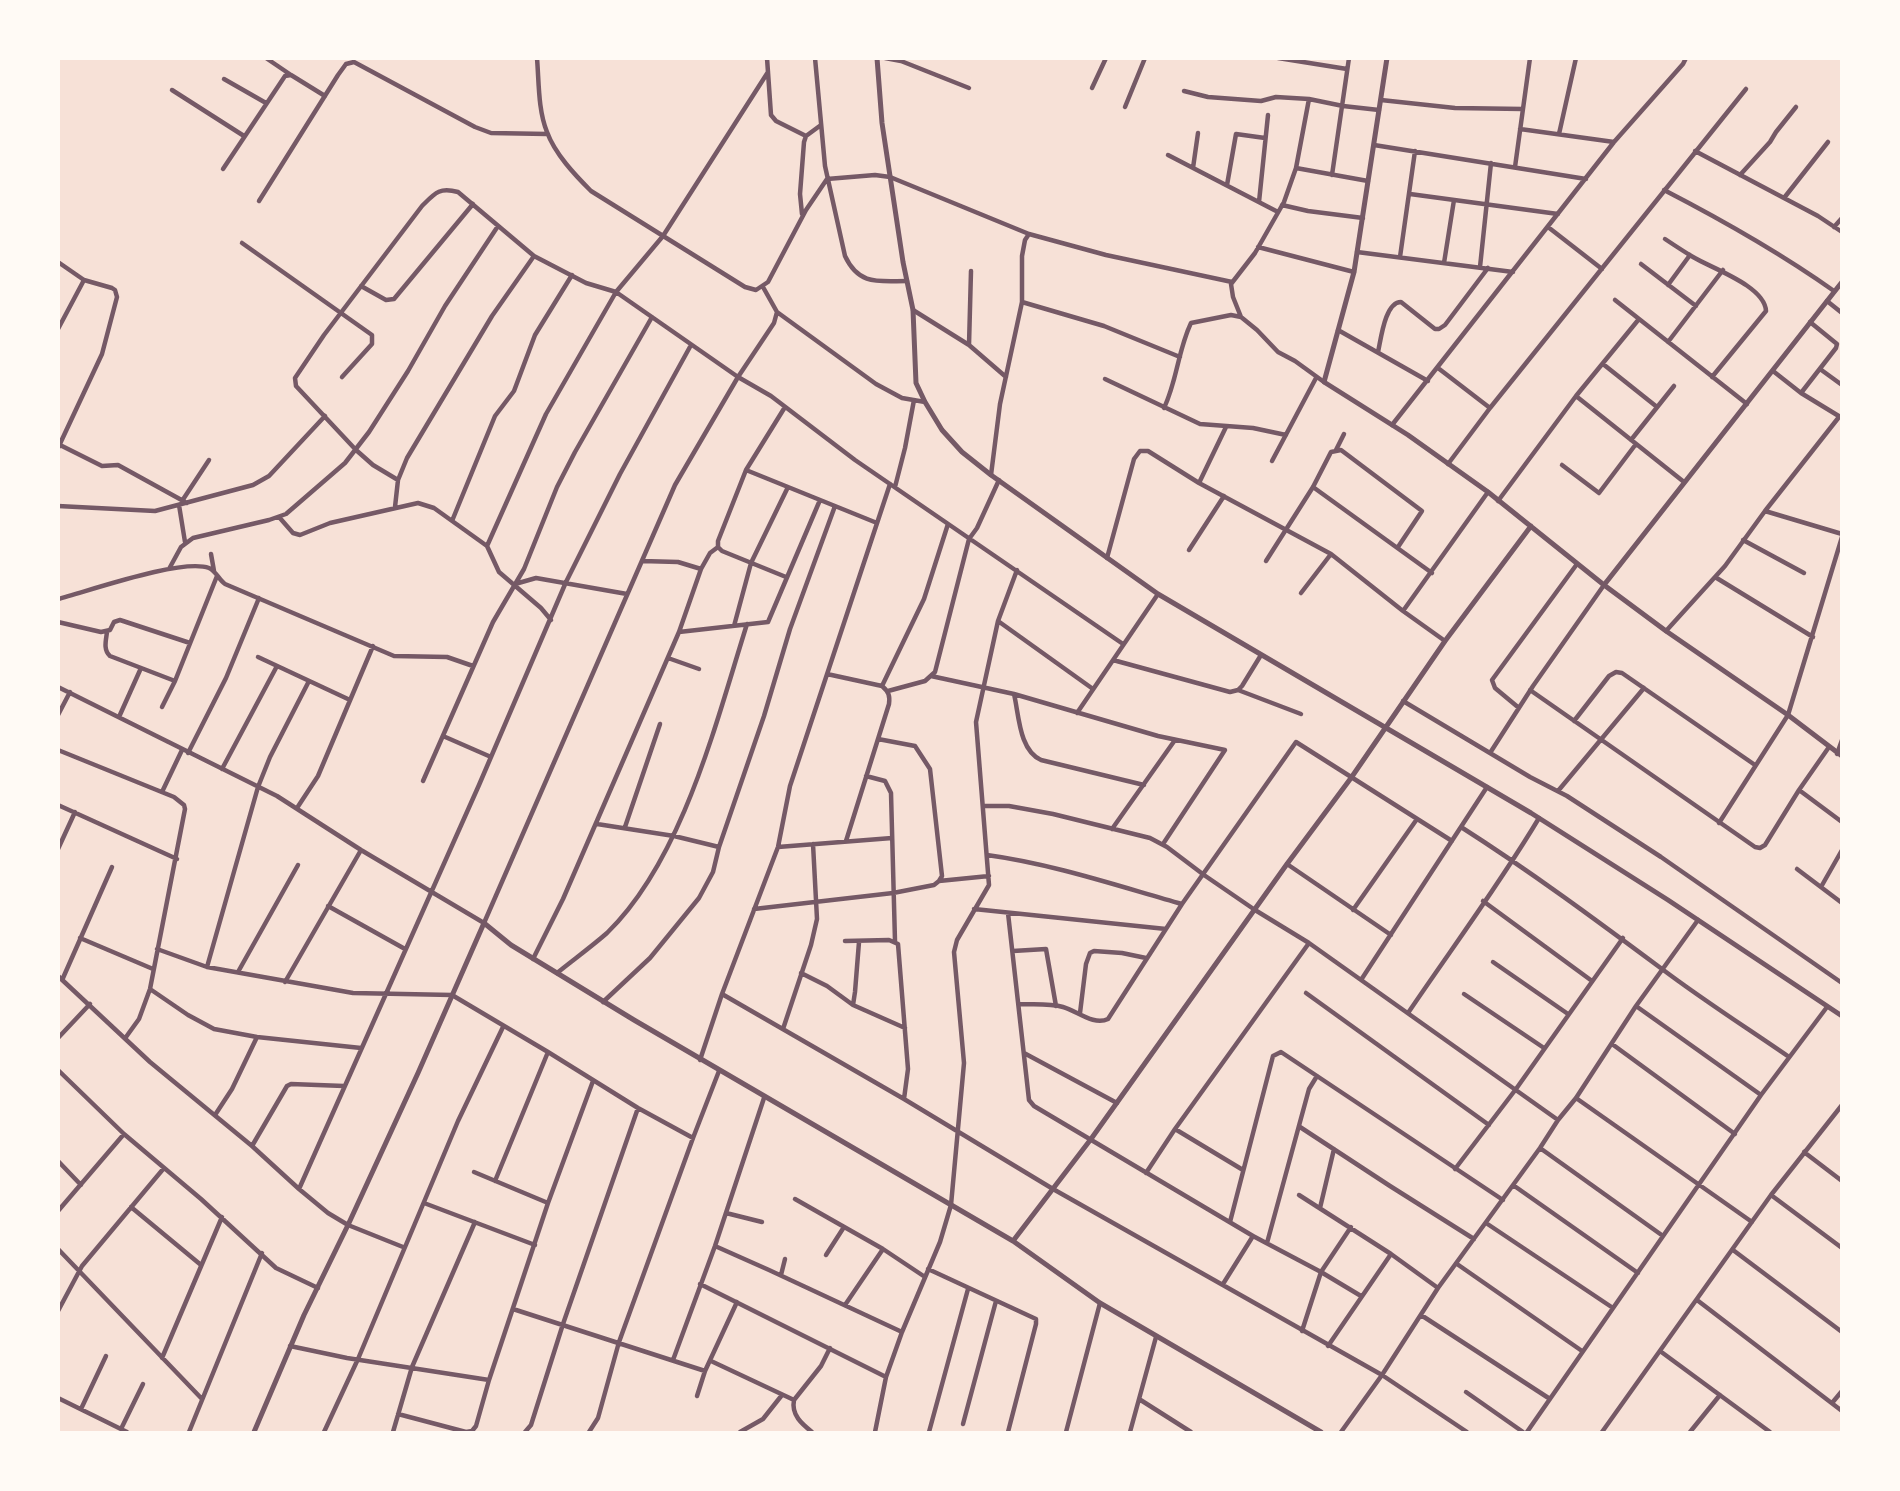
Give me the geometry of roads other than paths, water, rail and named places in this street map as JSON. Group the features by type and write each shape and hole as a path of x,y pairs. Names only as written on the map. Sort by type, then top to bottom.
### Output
{"street":[{"path":"266,58 325,96"},
{"path":"537,58 543,120 547,134 575,175 591,191 745,287 756,290 768,282 802,217 827,179"},
{"path":"767,58 771,115 776,121 806,136"},
{"path":"815,58 827,179 845,256 859,276 870,281 907,281"},
{"path":"876,58 882,123 913,310 916,382 942,430 962,452 1158,594 1539,818 1842,1016"},
{"path":"885,58 969,88"},
{"path":"1092,88 1106,58"},
{"path":"1125,107 1145,58"},
{"path":"1278,58 1347,69"},
{"path":"1332,175 1349,58"},
{"path":"1324,382 1354,272 1387,58"},
{"path":"1515,167 1530,58"},
{"path":"1559,134 1576,58"},
{"path":"1392,425 1614,142 1686,58"},
{"path":"259,201 346,64 354,62 475,128 491,133 547,134"},
{"path":"487,546 546,414 616,292 663,236 768,72"},
{"path":"223,169 281,80 291,75"},
{"path":"224,79 266,104"},
{"path":"1448,464 1490,408 1746,89"},
{"path":"172,90 244,136"},
{"path":"1184,91 1208,97 1261,101 1276,97 1309,99 1379,110"},
{"path":"1240,317 1231,289 1232,282 1258,248 1282,205 1296,168 1309,99"},
{"path":"1380,100 1455,108 1523,109"},
{"path":"1740,175 1770,142 1796,107"},
{"path":"1259,202 1268,115"},
{"path":"802,217 800,194 806,136 821,125"},
{"path":"1520,129 1614,142"},
{"path":"1193,168 1198,133"},
{"path":"1227,185 1236,134 1265,138"},
{"path":"1784,198 1828,142"},
{"path":"1374,145 1586,179"},
{"path":"1695,151 1842,232"},
{"path":"1400,257 1415,152"},
{"path":"1168,154 1278,212"},
{"path":"1480,267 1491,163"},
{"path":"1296,168 1368,181"},
{"path":"827,179 875,175 890,177 1029,234 1033,233 1106,255 1232,282"},
{"path":"398,480 373,465 356,450 296,386 296,378 340,314 422,206 436,192 448,189 458,192 534,256 586,283 616,292 738,377 771,396 892,486 1123,644"},
{"path":"1664,190 1789,259 1834,291"},
{"path":"1410,194 1558,214"},
{"path":"1444,263 1454,200"},
{"path":"361,286 386,300 394,299 473,204"},
{"path":"1282,205 1308,211 1363,218"},
{"path":"1834,227 1842,218"},
{"path":"185,543 206,534 279,518 331,477 356,450 408,371 445,306 498,226"},
{"path":"1548,227 1602,268"},
{"path":"991,475 1000,404 1022,302 1022,256 1025,240 1029,234"},
{"path":"1665,239 1690,255 1723,270 1763,300 1766,311 1712,377"},
{"path":"242,243 372,335 372,344 342,377"},
{"path":"1258,248 1354,272"},
{"path":"1357,252 1513,272"},
{"path":"1668,285 1690,255"},
{"path":"395,507 398,480 407,458 492,316 534,256"},
{"path":"58,262 84,280 112,288 116,292 116,302 102,354 59,446 102,466 118,465 183,503"},
{"path":"1641,264 1696,306"},
{"path":"1378,352 1392,305 1401,302 1435,329 1439,329 1488,268"},
{"path":"1668,342 1723,270"},
{"path":"969,345 971,271"},
{"path":"452,521 495,416 514,391 535,335 572,275"},
{"path":"58,329 84,280"},
{"path":"1490,753 1530,690 1604,585 1842,282"},
{"path":"763,287 777,312 876,384 902,398 925,402"},
{"path":"1615,300 1747,404"},
{"path":"1827,301 1842,313"},
{"path":"1022,302 1104,326 1180,357"},
{"path":"913,310 969,345 1006,377"},
{"path":"254,1432 290,1346 348,1226 452,995 675,485 738,377 774,323 777,312"},
{"path":"1164,408 1171,394 1191,323 1231,315 1240,317 1257,330 1278,352 1392,425 1488,492 1604,585 1788,715 1839,755 1842,740"},
{"path":"423,780 493,622 525,569 558,487 575,452 652,317"},
{"path":"1498,501 1576,396 1639,319"},
{"path":"1801,393 1837,344 1810,322"},
{"path":"1338,330 1428,381"},
{"path":"299,1189 491,757 566,582 620,474 691,345"},
{"path":"1603,364 1657,407"},
{"path":"1438,368 1490,408"},
{"path":"1820,369 1842,385"},
{"path":"1666,631 1715,577 1840,418 1801,393 1773,371"},
{"path":"1272,461 1316,378"},
{"path":"1105,379 1200,424 1253,428 1286,435"},
{"path":"1631,440 1674,386"},
{"path":"1576,396 1684,482"},
{"path":"700,1060 722,994 778,847 790,786 877,523 905,448 914,400"},
{"path":"718,547 718,541 746,470 785,407"},
{"path":"58,506 155,511 261,482 325,416"},
{"path":"1199,483 1226,427"},
{"path":"1336,450 1344,434"},
{"path":"1562,465 1599,493 1636,444"},
{"path":"1266,561 1313,487 1331,452 1336,450 1341,450 1422,511 1398,547"},
{"path":"1107,558 1134,459 1140,451 1148,451 1199,483 1331,554 1445,641"},
{"path":"169,569 185,543 183,503 209,460"},
{"path":"746,470 877,523"},
{"path":"888,691 925,681 935,672 969,538 999,480"},
{"path":"734,626 751,563 788,487"},
{"path":"1313,487 1432,573"},
{"path":"1403,611 1488,492"},
{"path":"1189,550 1224,496"},
{"path":"679,632 768,622 820,500"},
{"path":"279,518 293,532 300,535 330,523 395,507 418,503 434,508 487,546 499,572 515,584 551,620"},
{"path":"603,1002 650,958 699,898 713,872 719,847 764,716 790,629 835,506"},
{"path":"1719,823 1788,715 1842,536 1765,511"},
{"path":"882,686 924,599 948,524"},
{"path":"1013,1241 1091,1139 1351,777 1445,641 1531,526"},
{"path":"1743,540 1804,573"},
{"path":"718,547 786,577"},
{"path":"533,958 597,824 679,632 702,569 710,553 718,547"},
{"path":"211,554 214,571 225,584 394,656 447,657 473,666"},
{"path":"1301,593 1331,554"},
{"path":"642,561 678,562 702,569"},
{"path":"1519,708 1495,688 1492,680 1577,564"},
{"path":"58,599 169,569 193,566 207,567 214,571"},
{"path":"875,1432 886,1377 902,1332 940,1242 951,1205 964,1063 954,952 957,940 989,885 976,723 998,621 1017,570"},
{"path":"162,707 175,681 217,576"},
{"path":"1715,577 1813,637"},
{"path":"515,584 536,578 627,594"},
{"path":"1077,713 1158,594"},
{"path":"188,753 226,678 259,598"},
{"path":"175,681 110,656 106,653 107,632 114,622 120,620 190,644"},
{"path":"998,621 1093,689"},
{"path":"58,622 107,632"},
{"path":"557,973 607,933 628,908 674,836 713,730 747,624"},
{"path":"297,808 318,776 373,646"},
{"path":"1113,660 1230,692 1242,686 1261,655"},
{"path":"258,657 350,700"},
{"path":"668,658 699,669"},
{"path":"222,769 277,666"},
{"path":"119,717 141,668"},
{"path":"1574,721 1609,676 1616,672 1622,673 1755,765"},
{"path":"827,674 882,686 888,691 890,704 846,841"},
{"path":"931,676 1014,694 1176,740 1225,750 1163,844"},
{"path":"207,967 258,787 270,757 309,681"},
{"path":"58,687 297,808 361,850 484,923 511,945 603,1002 764,1098 1013,1241 1100,1303 1321,1432"},
{"path":"1558,791 1644,688"},
{"path":"1238,690 1301,714"},
{"path":"1530,690 1719,823 1760,848 1765,845 1829,747"},
{"path":"58,715 70,692"},
{"path":"1014,694 1026,746 1032,756 1144,785"},
{"path":"1403,701 1558,791 1661,857 1842,983"},
{"path":"625,827 660,724"},
{"path":"443,736 491,757"},
{"path":"754,909 893,893 934,885 939,881 942,876 930,769 915,746 878,739"},
{"path":"1112,829 1176,740"},
{"path":"1019,1004 1056,1006 1080,1013 1095,1021 1102,1022 1108,1019 1182,904 1296,742 1452,841"},
{"path":"58,750 174,797 184,805 185,809 150,989 139,1019 126,1037"},
{"path":"162,792 182,750"},
{"path":"866,776 885,781 891,793 895,941 899,951 908,1069 904,1099"},
{"path":"1361,980 1487,787"},
{"path":"1799,790 1842,822"},
{"path":"58,805 177,859"},
{"path":"984,806 1009,806 1150,838 1163,844 1255,910 1309,943 1558,1120"},
{"path":"58,849 75,812"},
{"path":"1408,1013 1483,901 1514,861 1539,818"},
{"path":"1353,910 1417,819"},
{"path":"597,824 674,836 719,847"},
{"path":"1461,827 1514,861 1623,938 1662,970 1789,1057"},
{"path":"778,847 892,838"},
{"path":"783,1029 811,945 817,919 813,844"},
{"path":"285,982 361,850"},
{"path":"1821,887 1842,850"},
{"path":"987,855 1072,873 1182,904"},
{"path":"1287,864 1391,935"},
{"path":"238,972 298,865"},
{"path":"112,867 61,977 150,1062 252,1146 299,1189 348,1226 403,1247"},
{"path":"1797,869 1842,903"},
{"path":"939,881 988,876"},
{"path":"1483,901 1592,981"},
{"path":"328,906 405,949"},
{"path":"974,909 1166,929"},
{"path":"1008,913 1029,1100 1034,1106 1253,1236 1362,1296"},
{"path":"1341,1432 1382,1375 1438,1288 1576,1098 1636,1006 1698,920"},
{"path":"80,938 153,969"},
{"path":"1455,1169 1516,1089 1623,938"},
{"path":"844,941 895,941"},
{"path":"853,1005 859,942"},
{"path":"1146,1173 1309,943"},
{"path":"157,949 207,967 353,993 452,995 638,1108 693,1138"},
{"path":"1013,951 1046,949 1056,1006"},
{"path":"1080,1013 1086,964 1090,953 1094,951 1122,953 1146,958"},
{"path":"1493,962 1568,1014"},
{"path":"801,973 827,986 853,1005 905,1028"},
{"path":"150,989 202,1024 214,1029 257,1037 361,1048"},
{"path":"1306,993 1489,1125"},
{"path":"722,994 904,1099 1053,1189 1382,1375 1467,1432"},
{"path":"1464,994 1544,1048"},
{"path":"58,1038 90,1004"},
{"path":"1636,1006 1761,1095"},
{"path":"1466,1392 1525,1432 1699,1187 1761,1095 1827,1007"},
{"path":"324,1432 358,1359 403,1247 458,1121 503,1027"},
{"path":"215,1115 232,1089 257,1037"},
{"path":"1612,1044 1735,1134"},
{"path":"495,1181 548,1052"},
{"path":"1230,1222 1273,1056 1281,1052 1503,1200"},
{"path":"1024,1053 1117,1103"},
{"path":"58,1070 124,1134 222,1217 276,1268 318,1288"},
{"path":"589,1432 598,1418 619,1342 719,1071"},
{"path":"1268,1243 1309,1089 1317,1076"},
{"path":"398,1414 466,1432 472,1431 476,1426 548,1203 593,1081"},
{"path":"252,1146 286,1086 291,1084 344,1086"},
{"path":"673,1360 715,1246 764,1098"},
{"path":"1576,1098 1699,1187 1752,1222"},
{"path":"1602,1432 1771,1195 1842,1105"},
{"path":"525,1432 531,1425 563,1324 638,1108"},
{"path":"1300,1127 1474,1239"},
{"path":"1175,1129 1243,1170"},
{"path":"58,1211 124,1134"},
{"path":"1540,1148 1663,1236"},
{"path":"1320,1208 1334,1149"},
{"path":"1804,1152 1842,1181"},
{"path":"58,1161 81,1185"},
{"path":"58,1311 80,1271 164,1168"},
{"path":"474,1172 548,1203"},
{"path":"1513,1185 1638,1273"},
{"path":"1299,1195 1351,1227 1438,1288"},
{"path":"1771,1195 1842,1248"},
{"path":"795,1199 926,1276"},
{"path":"424,1203 535,1245"},
{"path":"131,1207 201,1265"},
{"path":"726,1213 762,1222"},
{"path":"162,1358 222,1217"},
{"path":"393,1432 412,1367 475,1222"},
{"path":"1486,1223 1613,1308"},
{"path":"826,1255 844,1227"},
{"path":"1302,1331 1321,1272 1351,1227"},
{"path":"1223,1284 1253,1236"},
{"path":"715,1246 902,1332"},
{"path":"58,1249 202,1399"},
{"path":"845,1305 883,1250"},
{"path":"1733,1250 1842,1332"},
{"path":"189,1432 262,1253"},
{"path":"1328,1346 1391,1254"},
{"path":"781,1275 785,1259"},
{"path":"1457,1264 1582,1351"},
{"path":"928,1269 1036,1319 1008,1432"},
{"path":"700,1284 886,1377"},
{"path":"929,1432 968,1289"},
{"path":"1696,1300 1842,1411"},
{"path":"963,1424 996,1301"},
{"path":"697,1396 705,1371 737,1302"},
{"path":"1066,1432 1100,1303"},
{"path":"513,1309 705,1371"},
{"path":"1421,1315 1550,1399"},
{"path":"1130,1432 1156,1337"},
{"path":"290,1346 489,1380"},
{"path":"812,1432 795,1414 792,1407 794,1400 821,1366 830,1348"},
{"path":"1660,1351 1770,1432"},
{"path":"81,1409 106,1356"},
{"path":"711,1361 794,1400"},
{"path":"121,1429 143,1384"},
{"path":"1832,1403 1842,1391"},
{"path":"740,1432 763,1419 782,1395"},
{"path":"1690,1432 1720,1395"},
{"path":"58,1398 127,1432"},
{"path":"1139,1399 1191,1432"}]}
